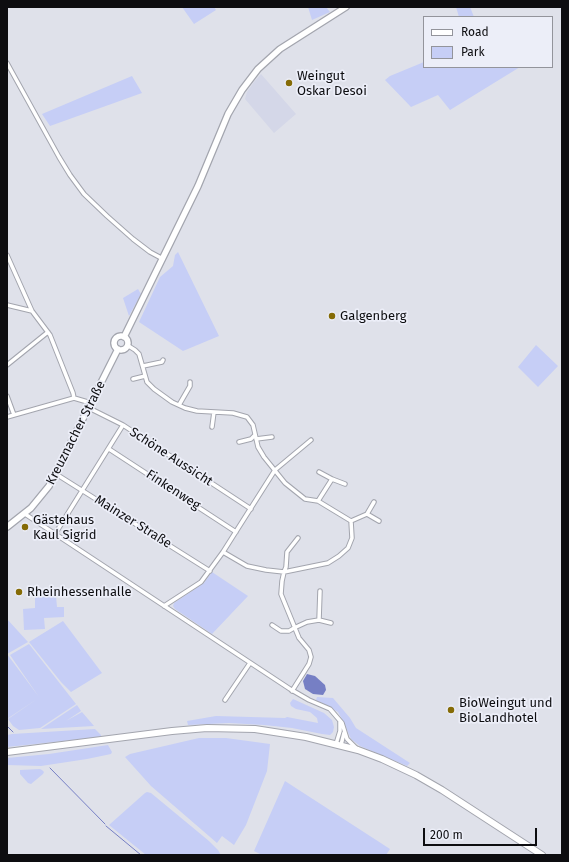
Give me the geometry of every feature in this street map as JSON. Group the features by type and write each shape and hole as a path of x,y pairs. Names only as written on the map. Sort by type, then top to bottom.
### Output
{"main road":[{"path":"124,337 198,186 228,114 246,84 263,64 280,49 346,7"},
{"path":"119,336 124,337 128,341 127,345 124,349 118,348 115,345 115,340 119,336"},
{"name":"Kreuznacher Straße","path":"7,527 25,514 42,497 56,474 118,348"},
{"path":"7,752 172,731 224,728 270,731 306,736 358,750 393,764 434,785 542,855"}],"street":[{"path":"7,63 59,157 84,194 133,239 150,252 163,259"},
{"path":"7,255 32,311 48,332 74,393 74,398 7,417"},
{"path":"7,305 32,311"},
{"path":"7,365 48,332"},
{"path":"127,345 139,354 147,382 154,390 179,405 197,411 232,413 246,417 251,421 258,447 285,484 305,499 318,501 351,521"},
{"path":"143,366 162,362 163,360"},
{"path":"133,379 146,376"},
{"path":"179,405 190,386 190,382"},
{"path":"7,396 14,415"},
{"name":"Schöne Aussicht","path":"74,398 123,425 252,509"},
{"path":"212,427 214,412"},
{"path":"55,534 123,425"},
{"path":"239,442 256,437 272,437"},
{"path":"164,606 201,582 252,509 275,470 311,440"},
{"name":"Finkenweg","path":"109,449 236,532"},
{"path":"320,472 345,484"},
{"name":"Mainzer Straße","path":"56,474 210,570"},
{"path":"318,501 332,479"},
{"path":"351,521 366,514 374,502"},
{"path":"25,514 292,691 330,709 343,726 347,739 358,750"},
{"path":"366,514 379,521"},
{"path":"223,552 247,566 284,572 328,563 348,548 352,538 351,521"},
{"path":"292,691 309,664 311,657 309,650 298,638 281,594 287,552 298,538"},
{"path":"319,620 320,591"},
{"path":"272,625 281,631 289,631 307,622 319,620 331,623"},
{"path":"225,700 250,663"},
{"path":"339,744 340,721"},
{"path":"339,744 344,732"}],"shaded area":[{"path":"261,74 296,114 274,133 245,99 247,92"}],"green space":[{"path":"182,7 214,7 216,10 194,24"},
{"path":"308,7 326,7 330,12 312,20"},
{"path":"456,7 470,7 474,16 459,16"},
{"path":"423,62 423,68 518,68 450,110 438,95 411,107 385,80 390,76"},
{"path":"132,76 142,93 50,126 42,114"},
{"path":"178,252 219,336 183,351 139,322 160,277 173,266 175,255"},
{"path":"138,289 141,294 129,316 123,298"},
{"path":"536,345 558,366 538,387 518,367"},
{"path":"212,572 248,596 212,634 175,609 173,606 174,603 204,583"},
{"path":"56,596 57,607 64,607 64,617 44,618 45,629 24,630 23,609 35,608 35,597"},
{"path":"7,619 28,642 7,654"},
{"path":"63,621 102,673 71,692 61,682 29,642"},
{"path":"29,644 76,704 40,728 19,730 13,726 8,719 37,699 7,719 7,654 39,697 10,655"},
{"path":"317,697 333,698 350,718 356,728 410,763 407,766 360,746 351,739 338,712 316,700"},
{"path":"293,699 324,713 332,720 334,727 333,732 330,735 292,728 229,723 188,725 187,721 216,716 287,717 318,723 317,718 310,712 296,709 291,706 290,703"},
{"path":"77,705 81,711 66,721 82,712 94,726 41,729"},
{"path":"95,729 101,737 7,747 7,735"},
{"path":"199,738 226,738 270,744 267,771 246,825 234,845 222,836 217,843 151,786 125,757 130,754"},
{"path":"108,745 112,752 111,754 87,759 41,766 7,765 7,758 49,754"},
{"path":"40,769 44,772 43,774 31,784 28,783 20,774 20,770"},
{"path":"285,781 390,849 386,855 262,855 254,851"},
{"path":"147,792 151,793 209,841 221,855 146,855 109,825"}],"water":[{"path":"307,674 315,676 325,685 326,690 323,695 313,694 305,689 303,681"}],"waterway":[{"path":"7,726 13,732"},
{"path":"50,768 105,824"},
{"path":"106,826 141,855"}],"place":[{"name":"Weingut Oskar Desoi","path":"289,83"},
{"name":"Galgenberg","path":"332,316"},
{"name":"Gästehaus Kaul Sigrid","path":"25,527"},
{"name":"Rheinhessenhalle","path":"19,592"},
{"name":"BioWeingut und BioLandhotel","path":"451,710"}]}
